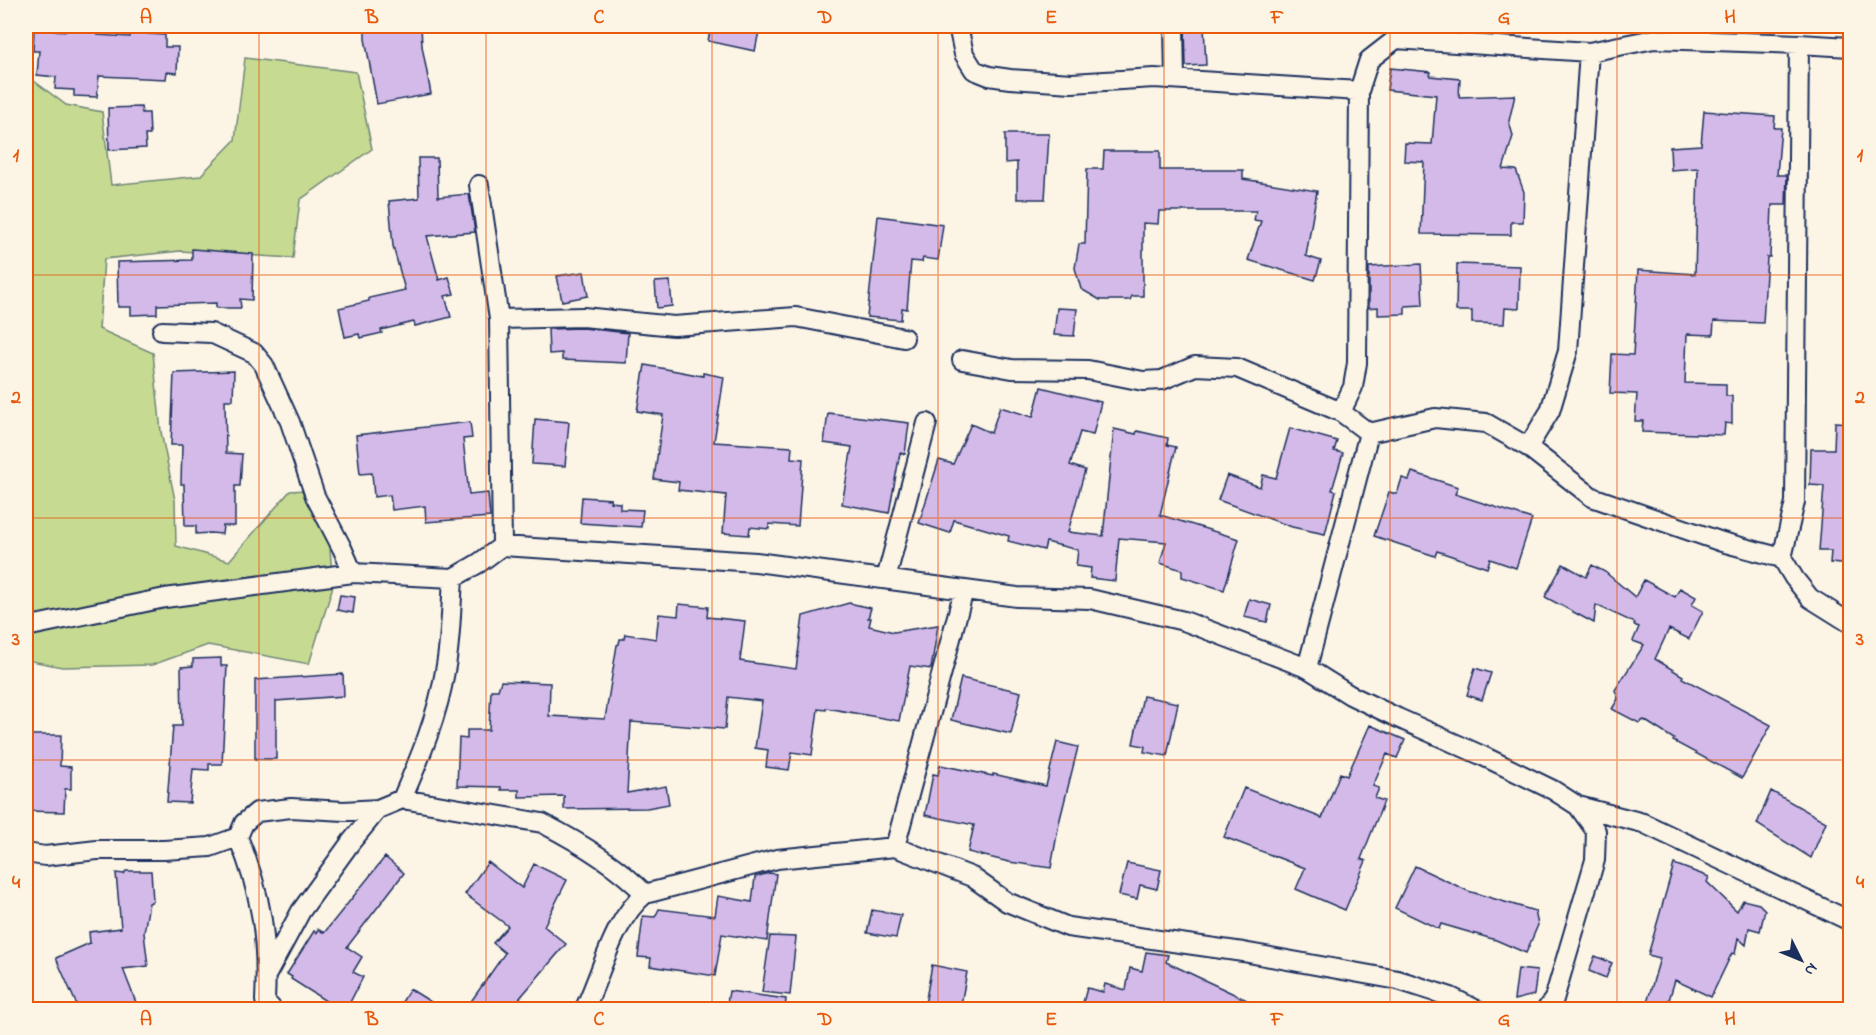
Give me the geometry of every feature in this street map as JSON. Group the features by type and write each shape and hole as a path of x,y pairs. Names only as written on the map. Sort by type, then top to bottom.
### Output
{"street":[{"path":"957,26 964,54 974,70 1010,80 1072,83 1154,78 1359,91"},
{"path":"1174,26 1174,79"},
{"path":"1341,412 1353,387 1357,363 1359,91 1369,60 1397,32 1589,51 1655,32 1851,47"},
{"path":"1799,44 1795,502 1782,558 1810,598 1851,623"},
{"path":"1528,447 1551,411 1568,351 1589,51"},
{"path":"479,185 499,319 502,546"},
{"path":"499,319 583,317 674,326 796,317 904,338"},
{"path":"162,331 211,333 254,353 264,365 290,422 315,496 353,573"},
{"path":"962,360 1012,369 1088,370 1143,381 1161,380 1196,366 1237,368 1341,412 1369,433 1435,418 1486,423 1528,447 1592,497 1722,542 1782,558"},
{"path":"886,579 927,423"},
{"path":"1307,668 1369,433"},
{"path":"26,627 165,598 353,573 453,578 502,546 756,562 1017,597 1090,600 1184,621 1307,668 1350,695 1553,790 1578,806 1643,823 1851,921"},
{"path":"402,799 433,720 445,671 453,578"},
{"path":"895,847 964,590"},
{"path":"273,1010 265,1001 264,921 252,871 238,837 244,823 257,812 291,808 378,810 402,799 542,824 560,832 619,870 645,894"},
{"path":"1546,1010 1554,999 1595,860 1596,831 1578,806"},
{"path":"266,975 301,911 351,842 378,810"},
{"path":"26,853 45,856 97,850 210,847 238,837"},
{"path":"584,1010 625,915 645,894 777,859 895,847 972,877 1007,902 1068,927 1243,952 1398,980 1451,997 1477,1010"}],"green space":[{"path":"245,58 356,72 372,149 300,200 293,258 180,251 104,259 99,329 153,353 161,432 175,500 176,546 229,561 290,491 306,490 329,536 333,586 309,664 208,645 152,665 62,667 26,660 26,82 34,81 66,105 102,112 111,185 200,176 235,140"}],"building":[{"path":"365,26 421,26 422,46 431,94 377,104 365,39"},
{"path":"711,26 760,26 755,51 708,41"},
{"path":"1185,26 1204,26 1206,65 1186,66"},
{"path":"68,27 97,29 97,35 130,37 130,29 148,30 148,34 165,35 165,47 178,47 177,73 167,72 166,79 99,76 97,97 74,96 74,90 55,89 56,77 37,75 39,51 33,51 34,29 67,31"},
{"path":"1390,68 1431,72 1430,76 1460,79 1459,97 1515,95 1509,121 1513,136 1503,169 1516,170 1524,192 1523,222 1511,222 1511,235 1421,234 1424,162 1404,161 1405,143 1432,144 1436,95 1387,90"},
{"path":"141,107 142,113 149,113 150,135 145,135 146,148 109,150 108,108"},
{"path":"1704,111 1775,116 1774,128 1781,128 1777,175 1787,175 1786,205 1772,205 1770,257 1767,257 1763,323 1714,321 1713,335 1687,334 1685,383 1726,384 1726,396 1732,396 1732,424 1725,423 1724,435 1642,432 1643,421 1635,421 1637,394 1610,393 1612,354 1633,355 1638,270 1695,274 1698,168 1671,170 1670,147 1701,145"},
{"path":"1005,134 1049,134 1045,199 1017,199 1017,162 1005,163"},
{"path":"1104,151 1160,151 1160,170 1243,170 1243,179 1317,191 1306,256 1321,261 1315,280 1248,260 1261,221 1254,220 1256,211 1159,211 1158,224 1143,223 1143,296 1132,296 1130,300 1100,300 1081,289 1075,268 1079,244 1085,244 1087,169 1103,169"},
{"path":"418,158 437,158 438,197 469,194 475,232 427,236 439,280 449,277 454,294 445,296 451,317 415,326 414,322 360,338 359,334 345,337 339,308 405,290 393,246 389,201 419,198"},
{"path":"878,216 943,225 938,260 923,258 922,262 911,261 907,309 902,308 901,320 867,317"},
{"path":"192,249 253,254 252,300 240,299 241,308 216,308 216,303 157,305 157,314 131,315 131,307 118,307 117,262 192,260"},
{"path":"1421,264 1423,305 1405,306 1405,314 1378,315 1378,307 1369,308 1369,267"},
{"path":"1457,264 1520,266 1519,309 1505,308 1504,324 1472,323 1472,311 1456,311"},
{"path":"584,272 588,296 562,301 557,276"},
{"path":"670,281 672,306 657,308 655,282"},
{"path":"1057,308 1077,309 1074,336 1054,335"},
{"path":"583,328 628,333 626,363 562,360 562,353 549,354 548,329"},
{"path":"645,365 703,376 703,373 724,377 714,442 792,447 791,458 803,459 798,526 769,524 769,529 750,527 749,535 723,533 726,495 678,490 679,482 654,479 663,415 637,411"},
{"path":"234,371 233,400 225,400 226,453 242,454 240,486 235,486 235,526 223,526 222,534 196,534 196,526 185,526 184,484 181,484 182,445 171,445 174,373"},
{"path":"1041,387 1101,402 1093,435 1080,432 1070,465 1085,470 1068,532 1103,536 1114,429 1136,434 1137,431 1168,438 1167,445 1176,447 1160,515 1239,539 1224,590 1182,577 1182,570 1160,563 1166,542 1119,538 1115,581 1090,578 1091,568 1076,566 1078,550 1046,542 1044,550 1008,541 1009,536 954,520 950,533 919,523 939,460 953,464 971,424 991,433 1000,407 1033,417"},
{"path":"828,413 909,423 905,454 900,453 889,513 842,504 852,447 824,443"},
{"path":"535,419 569,422 565,466 532,464"},
{"path":"470,422 472,438 463,439 469,495 488,493 490,517 426,522 425,506 392,510 390,495 374,497 372,473 360,474 356,435"},
{"path":"1835,422 1851,423 1851,565 1830,563 1831,551 1819,551 1824,486 1810,485 1811,449 1834,449"},
{"path":"1290,428 1337,441 1334,451 1343,453 1332,490 1336,491 1325,534 1292,527 1218,500 1227,475 1260,487 1263,475 1276,478"},
{"path":"1412,472 1458,487 1455,494 1532,519 1516,568 1490,559 1487,568 1437,551 1435,556 1374,536 1389,492 1397,494 1402,478 1409,480"},
{"path":"582,497 611,499 610,502 620,503 620,509 643,510 641,527 580,523"},
{"path":"1563,564 1586,577 1592,565 1605,572 1635,597 1644,580 1675,597 1680,588 1696,597 1692,605 1703,611 1689,639 1669,629 1655,659 1683,676 1682,678 1771,725 1742,778 1673,741 1674,739 1644,720 1639,723 1612,709 1618,699 1615,690 1644,645 1633,641 1639,627 1596,605 1594,623 1545,597"},
{"path":"340,595 355,597 353,613 337,610"},
{"path":"1249,599 1271,605 1267,622 1244,617"},
{"path":"849,603 871,608 868,618 871,618 869,626 894,632 938,625 931,669 910,666 899,721 826,708 826,710 818,709 812,755 792,752 789,770 766,767 768,750 755,748 762,701 728,697 725,729 631,722 627,793 666,786 669,804 647,808 564,809 564,796 519,797 519,790 501,790 501,787 457,786 459,738 467,739 467,730 489,730 491,690 498,690 501,681 550,683 549,716 605,719 617,645 620,639 624,639 625,634 656,639 659,614 678,616 679,604 708,607 707,617 745,621 740,661 796,669 803,616"},
{"path":"221,658 221,666 227,666 222,764 209,764 209,770 193,769 190,803 167,802 173,726 182,726 181,667 193,666 193,659"},
{"path":"1475,668 1491,673 1482,700 1467,695"},
{"path":"343,674 344,696 276,701 276,759 255,759 255,680"},
{"path":"961,678 1021,692 1011,734 951,720"},
{"path":"1143,696 1178,703 1167,756 1144,752 1145,746 1133,744"},
{"path":"1370,725 1405,740 1397,758 1387,754 1373,786 1379,788 1375,798 1384,801 1361,859 1366,861 1345,910 1296,889 1305,868 1224,837 1244,788 1322,818 1340,773 1347,776"},
{"path":"26,735 61,735 60,766 71,767 71,789 65,789 64,812 26,811"},
{"path":"1057,742 1078,747 1059,823 1051,868 1009,862 968,852 974,825 925,815 933,774 938,775 940,765 1046,786"},
{"path":"1771,791 1826,822 1811,858 1757,824"},
{"path":"385,857 404,873 347,947 362,957 353,972 363,977 346,1010 340,1010 291,979 292,977 287,974 314,931 316,933 318,929 324,933"},
{"path":"488,862 522,888 534,864 567,880 544,926 566,944 519,999 533,1010 465,1010 505,953 493,943 508,926 465,894"},
{"path":"1127,863 1161,870 1157,889 1140,885 1137,899 1119,895"},
{"path":"1674,864 1709,877 1707,882 1737,911 1743,900 1759,904 1765,910 1760,931 1749,928 1746,945 1738,938 1735,954 1732,953 1711,997 1675,980 1666,1010 1645,1010 1660,958 1648,955"},
{"path":"1415,866 1468,891 1535,911 1538,925 1526,953 1496,940 1441,924 1439,929 1395,908"},
{"path":"126,871 151,871 153,901 149,903 144,933 148,966 123,969 137,1005 126,1010 79,1010 56,958 90,943 89,932 121,928 116,873 124,874"},
{"path":"769,873 776,874 767,941 722,934 715,976 650,966 651,958 638,957 643,916 655,917 659,909 715,916 718,896 752,902 755,877"},
{"path":"872,910 901,915 896,938 867,933"},
{"path":"770,936 796,937 790,995 762,992"},
{"path":"1146,952 1168,955 1166,962 1268,1010 1081,1010 1087,988 1103,992 1105,984 1126,990 1130,968 1142,971"},
{"path":"1595,956 1612,963 1606,978 1589,971"},
{"path":"932,965 967,972 960,1010 924,1010"},
{"path":"1518,969 1537,971 1534,995 1514,1000"},
{"path":"410,989 444,1010 397,1010"},
{"path":"729,991 786,999 785,1010 726,1010"}]}
